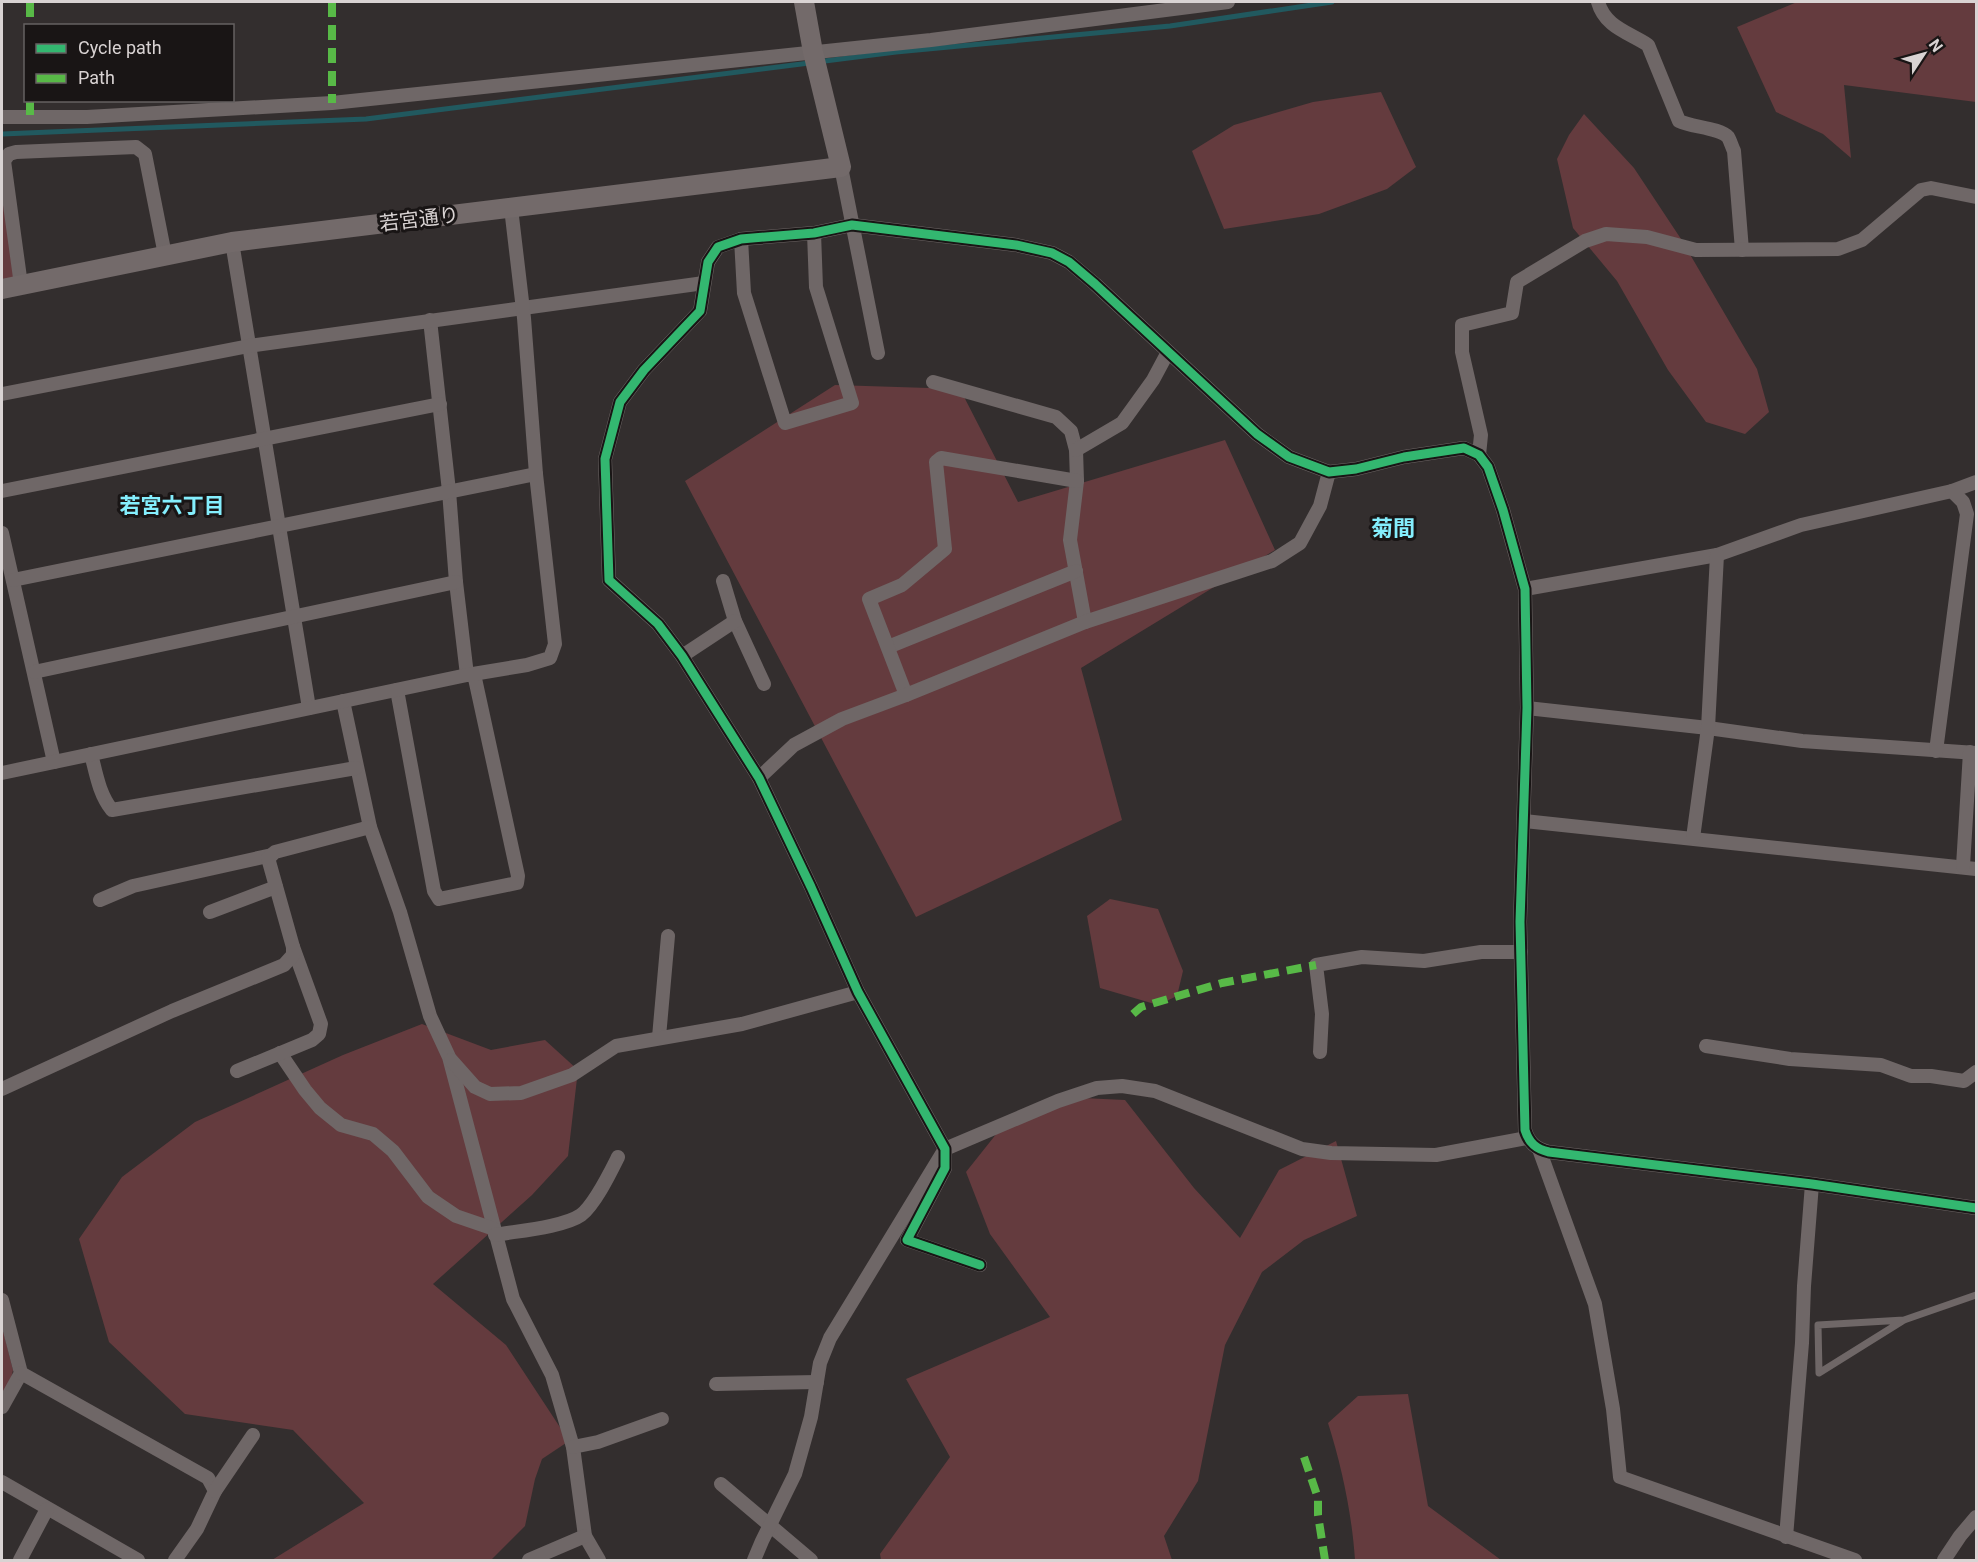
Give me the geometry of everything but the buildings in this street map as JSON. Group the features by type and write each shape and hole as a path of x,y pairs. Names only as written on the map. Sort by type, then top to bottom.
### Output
{"street":[{"path":"804,2 813,52 841,168 878,353"},
{"path":"2,117 87,117 332,103 931,40 1228,2"},
{"path":"1598,2 1608,22 1648,45 1679,121 1687,125 1721,132 1728,137 1734,151 1742,250"},
{"path":"11,287 4,162 9,154 16,152 136,147 142,150 165,255"},
{"name":"若宮通り","path":"11,287 232,242 841,168"},
{"path":"1479,455 1481,435 1462,352 1462,325 1512,313 1517,282 1585,241 1606,234 1647,237 1696,250 1838,249 1862,240 1921,190 1931,188 1977,197"},
{"path":"2,773 309,708 527,665 550,658 555,644 536,474 523,308 511,208"},
{"path":"980,1265 906,1240 945,1168 945,1149 858,992 759,778 682,656 658,624 609,580 604,459 620,402 644,370 700,311 708,262 718,247 741,239 814,233 852,225 1016,245 1052,253 1070,262 1257,434 1289,457 1329,472 1356,469 1440,450 1464,448 1479,455 1488,467 1503,510 1525,589 1527,708 1521,952 1525,1130 1527,1138 1539,1149 1595,1304 1613,1409 1620,1477 1855,1560"},
{"path":"741,239 744,293 785,423 852,403 816,287 814,233"},
{"path":"232,242 309,708"},
{"path":"2,394 249,346 704,283"},
{"path":"397,690 434,891 439,899 517,883 518,876 471,675 456,582 449,491 429,320"},
{"path":"1076,450 1122,423 1153,380 1168,352"},
{"path":"933,382 1056,417 1071,431 1076,450 1077,481 1070,540 1085,622"},
{"path":"2,491 440,404"},
{"path":"906,695 869,599 903,585 945,549 936,462 941,458 1077,481"},
{"path":"759,778 794,745 842,719 1085,622 1272,561 1300,543 1320,506 1329,472"},
{"path":"13,580 536,474"},
{"path":"1525,589 1717,555 1801,525 1952,491 1977,482"},
{"path":"1936,752 1967,514 1963,502 1952,491"},
{"path":"2,532 54,762"},
{"path":"1692,838 1708,728 1717,555"},
{"path":"888,647 1076,571"},
{"path":"723,581 735,621 764,684"},
{"path":"34,672 456,582"},
{"path":"682,656 735,621"},
{"path":"344,701 370,827 406,929 430,1016 448,1057 513,1299 552,1375 573,1447 585,1536 599,1560"},
{"path":"1524,821 1970,867 1973,752 1936,752 1802,741 1527,708"},
{"path":"91,754 100,788 106,803 112,810 356,768"},
{"path":"237,1071 312,1040 320,1034 321,1024 293,947 268,858 275,852 370,827"},
{"path":"100,900 133,886 272,855"},
{"path":"210,912 276,887"},
{"path":"660,1037 668,936"},
{"path":"2,1089 172,1011 284,965 293,955 293,947"},
{"path":"1320,1052 1322,1014 1316,965 1362,957 1424,961 1481,952 1521,952"},
{"path":"448,1057 475,1087 490,1094 521,1093 572,1076 616,1046 742,1024 858,992"},
{"path":"1706,1046 1790,1059 1881,1065 1911,1076 1964,1081 1977,1071"},
{"path":"280,1053 320,1108 341,1125 373,1134 393,1151 428,1197 456,1216 495,1232 550,1226 582,1214 601,1188 618,1156"},
{"path":"754,1560 795,1474 811,1417 819,1363 830,1338 945,1149 1058,1101 1097,1088 1122,1086 1155,1091 1302,1149 1331,1153 1436,1155 1527,1138"},
{"path":"1539,1149 1977,1208"},
{"path":"1786,1536 1812,1184"},
{"path":"2,1300 21,1373 2,1407"},
{"path":"21,1373 208,1478 216,1491"},
{"path":"716,1384 817,1382"},
{"path":"573,1447 598,1442 662,1419"},
{"path":"175,1560 197,1529 216,1491 253,1435"},
{"path":"2,1482 138,1560"},
{"path":"721,1484 811,1560"},
{"path":"20,1560 47,1509"},
{"path":"1944,1560 1960,1536 1977,1517"},
{"path":"529,1560 585,1536"}],"lane":[{"path":"1904,1320 1818,1324 1819,1373 1904,1320 1977,1295"}],"shaded area":[{"path":"1797,2 1976,2 1976,102 1844,85 1851,158 1823,134 1776,112 1737,27"},
{"path":"1381,92 1416,167 1387,189 1319,214 1224,229 1192,151 1234,125 1313,102"},
{"path":"1584,114 1634,168 1681,239 1757,369 1769,412 1745,434 1706,422 1668,370 1617,281 1573,228 1557,159 1569,135"},
{"path":"2,159 21,286 2,289"},
{"path":"835,385 960,389 1018,502 1225,440 1275,550 1081,668 1122,820 916,917 685,481"},
{"path":"1110,899 1158,909 1183,971 1177,996 1158,1005 1100,988 1087,916"},
{"path":"422,1024 491,1050 545,1040 578,1070 568,1156 532,1195 433,1284 506,1345 569,1441 542,1459 535,1479 525,1526 491,1560 272,1560 364,1503 293,1430 185,1414 109,1342 79,1239 122,1177 195,1122 343,1055"},
{"path":"1061,1097 1125,1100 1194,1188 1240,1238 1279,1170 1336,1141 1357,1216 1304,1240 1262,1272 1225,1345 1198,1481 1164,1536 1172,1560 881,1560 880,1554 950,1457 906,1379 1050,1317 990,1234 966,1172 1005,1123"},
{"path":"2,1326 13,1370 11,1379 2,1394"},
{"path":"1408,1394 1428,1506 1501,1560 1355,1560 1346,1491 1328,1423 1358,1396"}],"waterway":[{"path":"2,134 366,119 896,52 1170,26 1332,2"}],"marked path":[{"path":"30,2 30,24"},
{"path":"332,2 332,103"},
{"path":"30,102 30,117"},
{"path":"1133,1014 1141,1007 1222,983 1316,965"},
{"path":"1304,1457 1318,1498 1318,1515 1325,1560"}],"cycle path":[{"path":"980,1265 907,1240 945,1168 945,1149 858,992 759,778 682,656 658,624 609,580 605,459 620,402 644,370 700,311 708,262 718,247 741,239 814,233 852,225 1016,245 1052,253 1069,262 1095,284 1257,434 1289,457 1329,472 1464,448 1479,455 1488,467 1503,510 1525,589 1527,708 1520,922 1525,1130 1531,1142 1549,1152 1812,1184 1976,1208"}],"district":[{"name":"若宮六丁目","path":"172,506"},
{"name":"菊間","path":"1393,528"}]}
